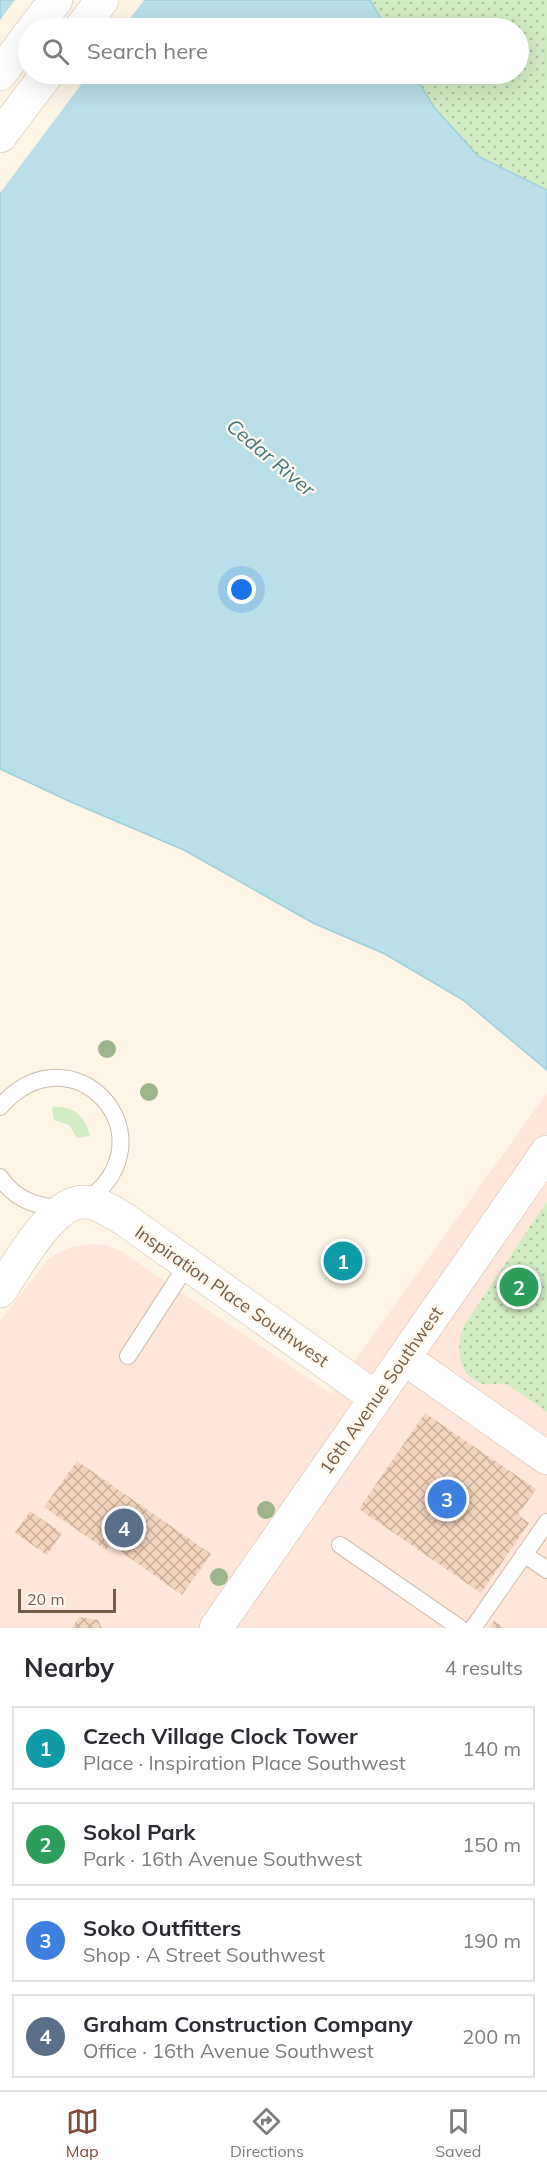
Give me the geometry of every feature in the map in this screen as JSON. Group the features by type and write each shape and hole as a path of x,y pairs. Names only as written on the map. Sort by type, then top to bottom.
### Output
{"street":[{"path":"42,18 56,0"},
{"path":"88,18 102,0"},
{"path":"0,74 18,50"},
{"path":"0,136 39,84"},
{"name":"16th Avenue Southwest","path":"216,1628 547,1152"},
{"path":"0,1291 49,1222 75,1205"},
{"name":"Inspiration Place Southwest","path":"75,1205 105,1208 124,1219 376,1398"},
{"path":"404,1358 547,1458"}],"lane":[{"path":"0,1107 13,1093 31,1082 52,1077 74,1080 95,1090 110,1106 120,1127 121,1150 115,1172 102,1189 75,1205"},
{"name":"Inspiration Place Southwest","path":"0,1178 7,1188 24,1200 44,1208 75,1205"},
{"path":"128,1356 187,1265"},
{"path":"473,1628 547,1522"},
{"path":"340,1545 460,1628"},
{"path":"524,1554 547,1570"}],"shaded area":[{"path":"547,1093 547,1628 0,1628 0,1321 49,1258 69,1248 89,1244 106,1245 121,1251 331,1394"}],"green space":[{"path":"370,0 547,0 547,190 477,156 434,107 420,84 529,84 529,18 381,18"},
{"path":"52,1107 72,1110 82,1118 90,1136 77,1138 69,1125 54,1120"},
{"path":"547,1201 547,1412 508,1385 483,1384 472,1379 460,1359 459,1342 463,1327"}],"water":[{"name":"Cedar River","path":"0,0 370,0 381,18 18,18 18,84 420,84 434,107 478,156 547,190 547,1070 463,1000 385,954 313,923 184,850 0,769"}],"pier":[{"path":"15,0 144,0 130,18 18,18 18,84 82,84 0,193 0,20"}],"building":[{"path":"339,1242 362,1259 346,1280 323,1264"},
{"path":"425,1413 536,1489 518,1515 529,1523 481,1593 359,1509"},
{"path":"77,1461 211,1554 182,1595 110,1544 106,1550 44,1507"},
{"path":"30,1511 62,1533 47,1555 15,1533"},
{"path":"79,1617 98,1620 102,1628 72,1628"},
{"path":"494,1621 504,1628 489,1628"}],"place":[{"name":"Czech Village Clock Tower","path":"343,1261"},
{"name":"Sokol Park","path":"519,1287"},
{"name":"Soko Outfitters","path":"447,1499"},
{"name":"Graham Construction Company","path":"124,1528"}]}
